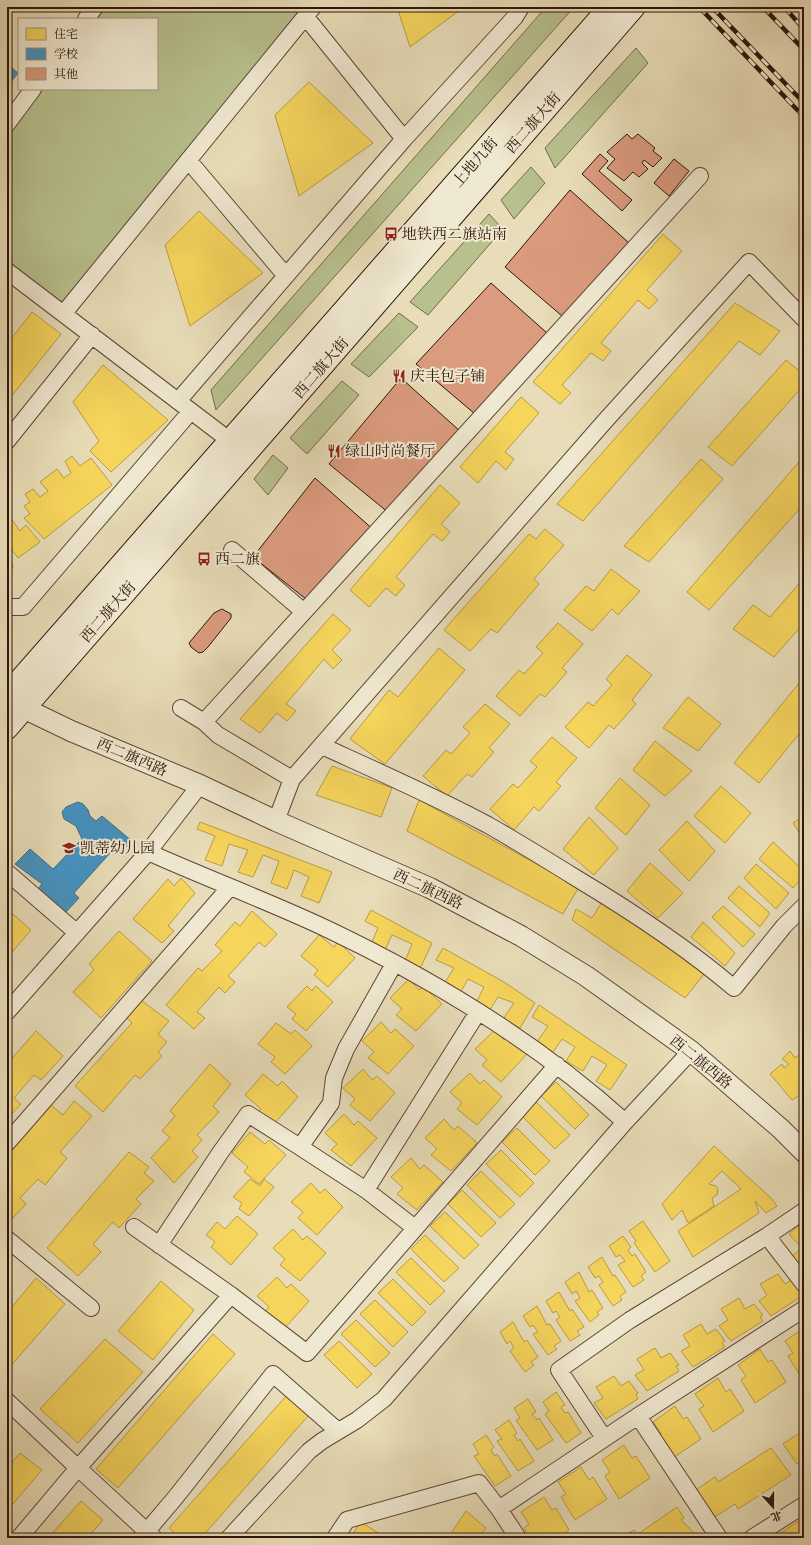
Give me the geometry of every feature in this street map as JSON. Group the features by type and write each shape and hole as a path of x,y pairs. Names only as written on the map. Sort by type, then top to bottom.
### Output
{"main road":[{"name":"上地九街","path":"402,245 610,7"},
{"name":"西二旗大街","path":"7,728 16,704 634,7"},
{"name":"西二旗大街","path":"7,695 33,667 229,440 402,245"}],"street":[{"path":"87,18 96,7"},
{"path":"7,607 23,606 185,406 286,276 404,139 515,17 521,7"},
{"path":"64,313 309,12 404,139"},
{"path":"7,124 32,90"},
{"path":"188,160 286,276"},
{"path":"204,722 700,176"},
{"path":"276,821 292,779 605,421 750,262 804,319"},
{"path":"9,276 64,313 229,440"},
{"path":"7,440 92,335"},
{"path":"232,550 304,612"},
{"name":"西二旗西路","path":"16,704 71,731 200,785 276,821 430,888 522,936 586,976 691,1051 781,1129 804,1152"},
{"path":"181,708 204,722 224,739 292,779"},
{"path":"322,746 436,799 527,848 610,898 673,940 707,965 734,988 784,926 804,906"},
{"path":"7,1012 148,852 200,785"},
{"path":"148,852 323,927 394,964 498,1023 593,1093 625,1122"},
{"path":"7,877 9,874 76,932"},
{"path":"7,1143 230,887"},
{"path":"300,1147 331,1103 334,1078 346,1049 394,964"},
{"path":"366,1190 478,1012"},
{"path":"229,1538 308,1451 357,1420 384,1399 625,1122 691,1051"},
{"path":"134,1227 231,1295 307,1353 557,1065"},
{"path":"160,1245 220,1153 248,1114 366,1190 415,1228"},
{"path":"604,1438 559,1370 630,1320 767,1236 804,1211"},
{"path":"767,1236 804,1284"},
{"path":"7,1239 91,1308"},
{"path":"18,1538 231,1295"},
{"path":"499,1509 604,1438 804,1309"},
{"path":"7,1401 148,1536 175,1498 273,1374 338,1431"},
{"path":"638,1416 719,1538"},
{"path":"335,1538 347,1520 479,1483 499,1509 516,1537"},
{"path":"752,1538 804,1505"}],"green space":[{"path":"95,7 313,7 64,313 7,271 7,124 32,90 158,90 158,18 87,18"},
{"path":"546,7 574,7 216,410 211,390"},
{"path":"636,48 648,63 555,168 545,148"},
{"path":"531,167 545,183 514,219 501,200"},
{"path":"489,214 503,229 428,315 410,302"},
{"path":"399,313 418,327 369,377 351,364"},
{"path":"342,381 359,395 307,454 290,438"},
{"path":"273,455 288,468 268,495 254,479"}],"building: 住宅":[{"path":"397,7 464,7 410,47"},
{"path":"309,82 373,143 299,196 275,115"},
{"path":"199,211 263,273 190,326 165,245"},
{"path":"663,234 682,251 647,290 658,300 649,309 638,300 601,343 611,351 603,361 591,353 562,385 571,393 560,404 533,382"},
{"path":"735,303 780,331 760,355 739,341 583,521 557,504"},
{"path":"32,312 61,334 7,402 7,344"},
{"path":"786,360 804,375 804,385 732,466 708,447"},
{"path":"103,365 168,420 111,472 90,451 99,441 73,402"},
{"path":"521,397 539,413 505,452 514,459 506,470 496,461 478,483 460,467"},
{"path":"72,456 80,466 91,458 112,485 44,539 24,518 30,514 24,506 30,502 25,494 33,489 40,497 48,491 40,482 57,469 64,478 71,473 65,461"},
{"path":"804,456 804,504 709,610 687,592"},
{"path":"701,459 723,479 649,562 624,546"},
{"path":"440,485 460,503 441,524 450,532 442,541 433,534 396,577 405,585 396,596 386,588 369,607 350,590"},
{"path":"10,517 20,531 26,525 40,542 18,558 11,549 7,555 7,518"},
{"path":"545,529 564,545 534,579 539,584 497,633 491,629 470,651 444,630 529,534 536,539"},
{"path":"7,564 13,565 7,588"},
{"path":"611,569 640,591 618,615 612,609 592,631 564,610 586,586 594,591"},
{"path":"804,578 804,623 774,657 733,629 753,605 770,617"},
{"path":"333,614 351,630 332,650 342,660 333,669 324,659 286,704 296,711 287,721 277,713 260,733 240,719"},
{"path":"558,623 583,644 562,668 567,672 545,697 540,694 520,716 496,696 519,670 524,674 543,653 536,647"},
{"path":"439,648 465,670 385,764 350,739 389,690 398,697"},
{"path":"627,655 652,675 632,700 636,704 614,729 609,725 589,748 565,727 588,702 593,706 612,685 606,679"},
{"path":"804,677 804,728 759,783 734,763"},
{"path":"688,697 721,724 698,751 663,728"},
{"path":"485,704 510,724 489,748 494,752 472,777 467,774 447,796 423,776 446,750 451,754 470,733 463,727"},
{"path":"552,737 577,758 556,782 561,786 539,811 534,807 514,830 490,809 513,784 518,788 537,767 530,761"},
{"path":"655,741 692,771 665,796 633,770"},
{"path":"332,766 392,788 381,817 316,795"},
{"path":"620,778 650,805 626,835 595,808"},
{"path":"721,786 751,813 725,843 694,816"},
{"path":"419,800 579,887 563,914 407,831"},
{"path":"804,816 804,840 793,823"},
{"path":"589,817 618,848 594,875 563,849"},
{"path":"687,821 715,851 689,881 659,850"},
{"path":"200,822 332,872 319,903 301,896 309,877 294,870 287,889 271,883 279,861 263,855 253,877 238,872 248,850 229,844 222,866 205,860 215,836 197,829"},
{"path":"773,842 804,871 804,876 793,888 759,859"},
{"path":"650,863 683,893 658,918 627,891"},
{"path":"756,864 789,893 776,909 744,878"},
{"path":"181,878 195,893 168,926 174,931 162,943 133,919 168,879 174,886"},
{"path":"739,886 770,913 760,927 728,898"},
{"path":"602,902 705,973 685,998 572,920 576,909 592,918"},
{"path":"723,906 755,934 743,947 712,917"},
{"path":"7,909 31,930 7,958"},
{"path":"371,910 432,943 420,969 405,961 412,944 392,935 385,950 371,944 378,928 365,921"},
{"path":"252,911 277,934 265,947 259,942 228,976 235,982 225,993 219,987 197,1012 205,1018 194,1029 166,1005 198,968 202,971 222,951 215,945 235,922 240,926"},
{"path":"703,922 735,953 725,966 691,937"},
{"path":"119,931 152,961 101,1018 73,992 94,970 89,964"},
{"path":"319,935 334,947 338,942 355,958 328,987 314,975 318,970 301,956"},
{"path":"443,948 504,982 535,1003 520,1028 503,1019 514,1003 498,997 490,1010 476,1003 484,987 468,979 460,993 444,984 454,968 436,960"},
{"path":"409,979 419,990 423,986 442,1004 416,1031 396,1015 402,1009 390,998"},
{"path":"307,986 312,991 316,986 333,1002 306,1031 292,1019 296,1014 287,1007"},
{"path":"142,1001 169,1021 158,1034 167,1042 158,1052 162,1056 140,1079 135,1075 103,1112 75,1086 132,1023 126,1017"},
{"path":"539,1005 627,1065 610,1090 596,1081 607,1065 592,1056 583,1071 566,1061 575,1047 562,1039 553,1052 537,1042 548,1026 532,1017"},
{"path":"381,1022 391,1033 395,1029 414,1046 388,1074 368,1058 374,1052 362,1041"},
{"path":"276,1023 291,1034 295,1030 312,1046 285,1074 271,1062 275,1057 258,1044"},
{"path":"495,1030 504,1040 508,1036 527,1054 501,1082 482,1065 487,1060 475,1049"},
{"path":"36,1031 63,1056 41,1080 34,1075 14,1098 21,1104 7,1119 7,1064"},
{"path":"790,1051 795,1058 804,1051 804,1087 800,1090 802,1094 792,1100 770,1074 782,1064 784,1068 789,1064 782,1059"},
{"path":"210,1064 231,1084 213,1106 219,1112 197,1135 202,1140 192,1151 198,1157 174,1183 151,1158 170,1137 162,1131 175,1116 170,1111"},
{"path":"363,1069 372,1080 377,1076 395,1093 370,1121 350,1105 355,1099 343,1088"},
{"path":"470,1073 480,1084 484,1080 502,1097 477,1125 457,1109 462,1103 450,1092"},
{"path":"263,1074 278,1086 282,1081 298,1097 272,1126 257,1114 261,1109 245,1095"},
{"path":"556,1082 589,1115 575,1129 541,1096"},
{"path":"74,1101 92,1116 60,1152 67,1158 45,1185 38,1179 20,1198 26,1204 13,1218 7,1213 7,1155 51,1105 63,1115"},
{"path":"536,1102 570,1135 555,1149 522,1116"},
{"path":"344,1114 354,1125 358,1121 377,1138 351,1166 331,1150 337,1144 325,1133"},
{"path":"444,1119 454,1130 458,1126 477,1143 451,1171 431,1155 437,1149 425,1138"},
{"path":"517,1128 550,1161 535,1175 502,1142"},
{"path":"250,1132 265,1144 269,1140 286,1155 259,1184 244,1172 248,1167 232,1153"},
{"path":"714,1146 772,1199 777,1206 766,1213 755,1201 759,1213 693,1257 678,1231 741,1189 722,1171 709,1184 716,1186 718,1189 717,1195 712,1198 714,1206 688,1223 682,1210 672,1220 662,1204"},
{"path":"501,1150 534,1183 520,1197 486,1164"},
{"path":"129,1152 149,1167 144,1173 154,1181 136,1199 141,1204 119,1228 113,1222 93,1244 101,1252 78,1276 47,1248"},
{"path":"411,1158 420,1169 424,1165 443,1182 417,1210 397,1194 403,1188 391,1177"},
{"path":"481,1171 515,1204 500,1218 467,1185"},
{"path":"250,1179 260,1186 264,1179 274,1187 249,1216 239,1209 242,1203 233,1197"},
{"path":"311,1183 320,1193 325,1189 343,1207 317,1235 298,1218 303,1212 291,1202"},
{"path":"462,1190 496,1223 481,1237 448,1204"},
{"path":"445,1212 479,1245 464,1259 430,1226"},
{"path":"237,1216 258,1234 231,1265 211,1247 215,1242 206,1235 217,1222 225,1229"},
{"path":"643,1221 670,1261 655,1272 634,1243 636,1241 629,1231"},
{"path":"800,1224 804,1230 804,1269 802,1271 791,1257 802,1248 789,1234"},
{"path":"293,1229 303,1240 307,1236 326,1253 300,1281 280,1265 285,1259 273,1248"},
{"path":"425,1235 459,1268 444,1282 411,1249"},
{"path":"623,1236 631,1247 628,1250 632,1256 635,1254 646,1272 641,1276 644,1280 633,1287 618,1265 625,1261 620,1255 616,1257 609,1246"},
{"path":"602,1257 613,1276 615,1275 626,1292 620,1296 622,1300 613,1306 599,1285 603,1282 599,1276 595,1278 588,1267"},
{"path":"411,1258 445,1291 430,1305 396,1272"},
{"path":"579,1272 589,1292 592,1290 603,1308 597,1312 599,1315 590,1322 575,1301 580,1298 576,1291 572,1294 565,1282"},
{"path":"778,1274 785,1284 794,1278 802,1290 800,1292 802,1296 771,1316 759,1301 767,1295 760,1284"},
{"path":"277,1277 287,1288 291,1284 309,1301 284,1329 264,1313 269,1307 257,1296"},
{"path":"36,1278 65,1304 7,1370 7,1313"},
{"path":"393,1279 426,1312 412,1326 378,1293"},
{"path":"161,1281 194,1310 153,1360 118,1331"},
{"path":"559,1292 570,1311 572,1309 584,1327 577,1331 580,1335 570,1341 556,1320 560,1317 556,1311 553,1313 546,1301"},
{"path":"739,1298 745,1309 754,1304 763,1315 760,1317 763,1321 731,1341 719,1326 728,1320 721,1309"},
{"path":"375,1300 408,1332 393,1347 360,1314"},
{"path":"537,1306 547,1325 550,1324 561,1341 554,1346 557,1349 548,1355 533,1334 538,1332 533,1325 530,1327 523,1316"},
{"path":"356,1320 390,1353 375,1367 341,1334"},
{"path":"513,1322 524,1342 527,1340 538,1357 531,1362 534,1365 525,1372 510,1351 514,1348 510,1341 507,1344 500,1332"},
{"path":"701,1324 707,1334 716,1329 725,1341 722,1343 725,1347 693,1367 681,1351 690,1346 683,1335"},
{"path":"804,1328 803,1380 788,1356 793,1353 785,1341"},
{"path":"213,1334 235,1354 118,1488 96,1469"},
{"path":"105,1339 143,1372 78,1443 40,1409"},
{"path":"339,1341 372,1374 357,1388 324,1355"},
{"path":"655,1348 661,1358 670,1353 679,1365 676,1366 679,1371 647,1391 635,1375 644,1370 637,1359"},
{"path":"760,1349 768,1362 772,1360 786,1382 755,1403 741,1380 746,1376 738,1365"},
{"path":"614,1376 621,1386 629,1381 638,1393 636,1394 638,1399 606,1419 594,1403 603,1398 596,1387"},
{"path":"718,1378 726,1392 730,1389 744,1411 713,1432 699,1409 704,1406 695,1394"},
{"path":"556,1392 565,1405 561,1407 565,1413 568,1412 581,1433 566,1443 545,1414 549,1411 543,1402"},
{"path":"287,1395 309,1415 201,1538 180,1538 169,1528"},
{"path":"528,1399 536,1412 532,1414 537,1420 539,1418 553,1440 537,1450 516,1420 520,1418 514,1408"},
{"path":"675,1406 683,1419 687,1417 701,1439 670,1460 656,1437 661,1433 653,1422"},
{"path":"509,1420 517,1433 514,1435 518,1441 520,1439 534,1461 518,1471 497,1441 502,1439 495,1430"},
{"path":"804,1430 804,1459 797,1464 783,1444"},
{"path":"486,1435 494,1447 491,1450 495,1456 497,1454 511,1476 495,1486 474,1456 479,1454 473,1444"},
{"path":"624,1445 632,1458 636,1456 650,1478 619,1499 605,1476 610,1472 602,1460"},
{"path":"771,1448 791,1475 738,1509 735,1504 710,1520 690,1494 715,1477 718,1482"},
{"path":"20,1453 42,1470 7,1511 7,1468"},
{"path":"581,1467 589,1480 593,1477 607,1499 575,1520 561,1497 566,1494 558,1482"},
{"path":"544,1497 552,1510 556,1508 569,1530 557,1538 530,1538 524,1528 529,1524 521,1512"},
{"path":"81,1501 103,1520 87,1538 48,1538"},
{"path":"677,1507 684,1518 681,1520 697,1536 694,1538 621,1537 634,1530 638,1534"},
{"path":"466,1511 486,1528 479,1538 448,1538"},
{"path":"804,1517 804,1538 774,1538"},
{"path":"361,1522 386,1538 350,1538"}],"building: 学校":[{"path":"7,64 18,73 7,87"},
{"path":"78,802 83,804 88,810 90,816 96,821 102,816 132,841 115,856 111,852 74,893 79,898 65,913 38,889 42,884 15,864 30,849 53,869 82,839 76,826 64,819 62,812 66,807"}],"building: 其他":[{"path":"627,134 632,139 638,134 655,148 653,151 662,158 653,167 644,160 642,163 648,169 639,177 633,172 624,181 607,168 615,159 607,152"},
{"path":"600,154 608,161 599,171 632,200 622,211 582,174"},
{"path":"674,159 689,171 669,196 654,183"},
{"path":"570,190 629,243 562,316 505,267"},
{"path":"491,283 547,333 475,414 416,364"},
{"path":"401,378 461,432 389,513 329,464"},
{"path":"315,478 375,531 311,603 253,557"},
{"path":"222,609 231,614 231,618 208,647 203,652 199,653 191,647 189,643 214,613"}],"railway":[{"path":"699,7 804,117"},
{"path":"712,7 804,103"},
{"path":"763,7 804,50"},
{"path":"784,7 804,29"}],"place":[{"name":"地铁西二旗站南","path":"391,234"},
{"name":"庆丰包子铺","path":"399,376"},
{"name":"绿山时尚餐厅","path":"334,451"},
{"name":"西二旗","path":"204,559"},
{"name":"凯蒂幼儿园","path":"69,848"}]}
